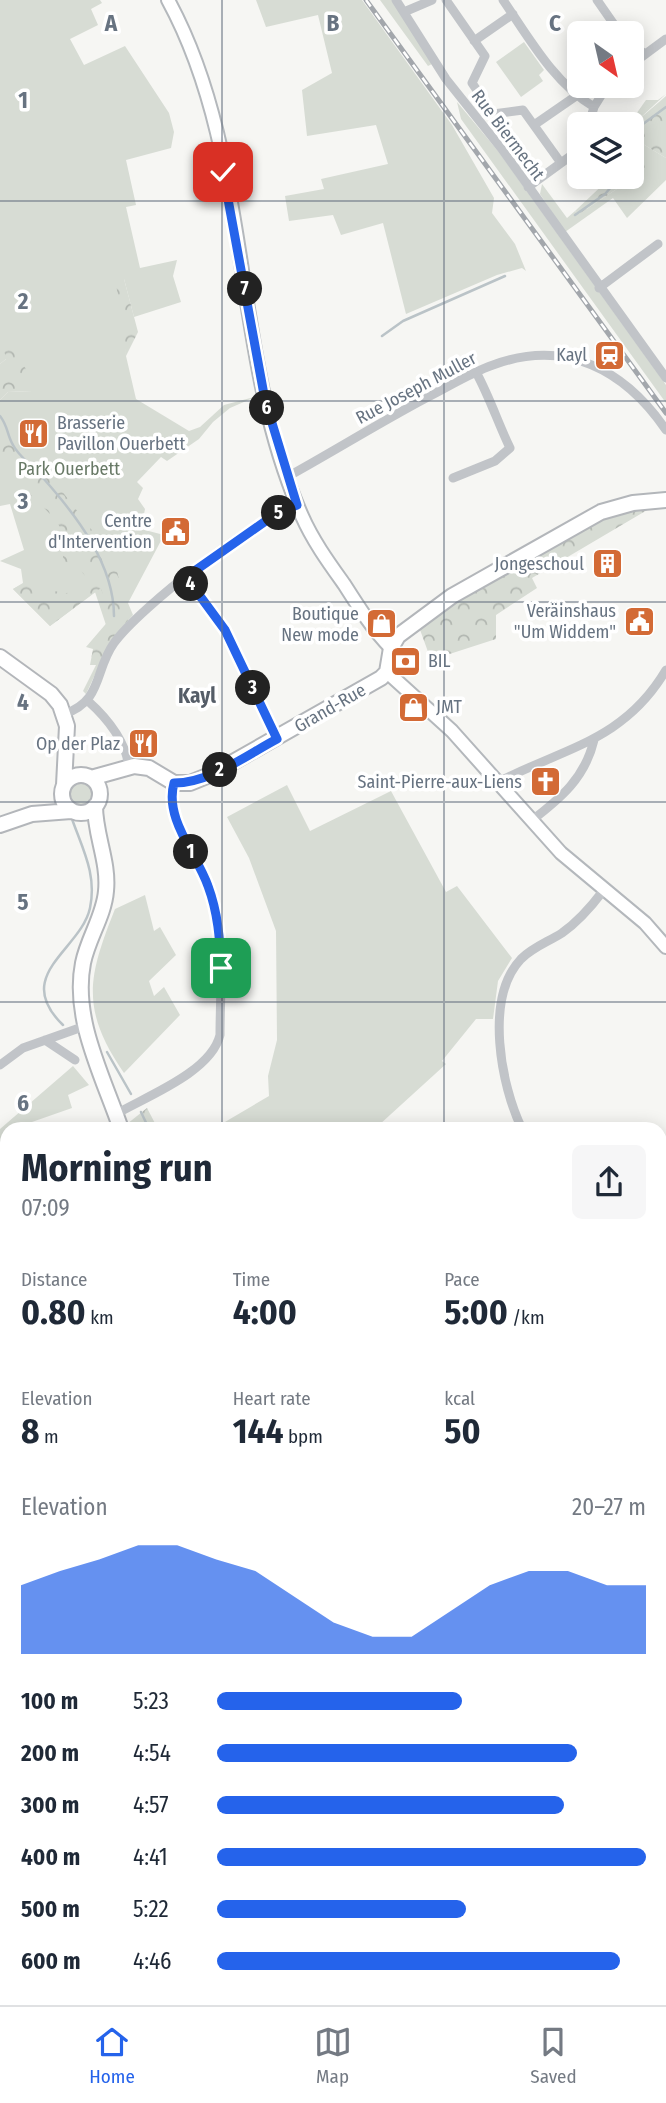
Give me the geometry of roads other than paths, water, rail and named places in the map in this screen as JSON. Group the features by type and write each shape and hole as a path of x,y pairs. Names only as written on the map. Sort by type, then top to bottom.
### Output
{"main road":[{"path":"168,0 195,54 207,91 265,400 297,505 333,568 391,648"},
{"path":"666,500 633,503 601,512 452,596 410,625 391,648 387,672 452,731 496,783 571,863 645,923 666,947"},
{"path":"0,657 51,694 64,714 63,789 66,806 75,812 98,840"},
{"name":"Grand-Rue","path":"174,783 190,783 212,774 277,739 387,672"},
{"path":"65,750 86,776 97,799 98,840 107,875 106,892 83,962 80,996 85,1026 119,1122"},
{"path":"0,825 32,814 75,812 97,799 124,768"},
{"path":"32,814 63,789 68,780 86,776 124,768 149,768 174,783"}],"street":[{"name":"Rue Biermecht","path":"396,0 446,79 666,378"},
{"path":"404,12 432,0"},
{"path":"446,0 485,56 472,83 494,114 523,110 561,163"},
{"path":"503,0 567,86"},
{"path":"597,0 612,21"},
{"path":"474,41 513,13"},
{"path":"645,54 666,39"},
{"path":"534,125 573,98"},
{"path":"579,98 594,107"},
{"path":"593,112 600,98"},
{"path":"528,187 567,157"},
{"path":"599,288 658,244"},
{"name":"Rue Joseph Muller","path":"288,477 476,372 514,359 536,356 558,356 594,365 620,379 638,393 666,430"},
{"path":"453,478 495,461 510,449 497,421 496,410 476,372"},
{"path":"64,714 88,701 113,644 186,577 266,521 297,505"},
{"path":"186,577 225,630 277,739"},
{"path":"496,783 594,740 633,713 666,670"},
{"path":"88,701 123,744 124,768"},
{"path":"531,821 575,783 589,760 594,740"},
{"path":"116,1114 201,1066 217,1048 220,937 217,916 205,878 178,823 172,801 174,783"},
{"path":"519,1122 503,1075 500,1013 504,991 511,972 521,959 577,922 603,891"},
{"path":"0,1065 23,1048 85,1026"},
{"path":"46,1040 75,1060"}],"waterway":[{"path":"644,123 666,107"},
{"path":"575,215 609,189"},
{"path":"382,336 403,321 505,276"},
{"path":"0,416 16,449 56,492 91,541 108,578 114,616"},
{"path":"63,1025 49,1007 44,992 46,977 84,923 92,896 88,863 72,819"},
{"path":"107,1052 131,1094"},
{"path":"141,1112 146,1122"}],"railway":[{"path":"366,0 666,413"}],"place":[{"name":"Kayl","path":"610,355"},
{"name":"Brasserie Pavillon Ouerbett","path":"34,433"},
{"name":"Centre d'Intervention","path":"175,531"},
{"name":"Jongeschoul","path":"607,564"},
{"name":"Veräinshaus \"Um Widdem\"","path":"639,621"},
{"name":"Boutique New mode","path":"382,624"},
{"name":"BIL","path":"405,661"},
{"name":"JMT","path":"413,707"},
{"name":"Op der Plaz","path":"143,744"},
{"name":"Saint-Pierre-aux-Liens","path":"545,782"}],"district":[{"name":"Kayl","path":"197,696"}],"park label":[{"name":"Park Ouerbett","path":"69,469"}]}
